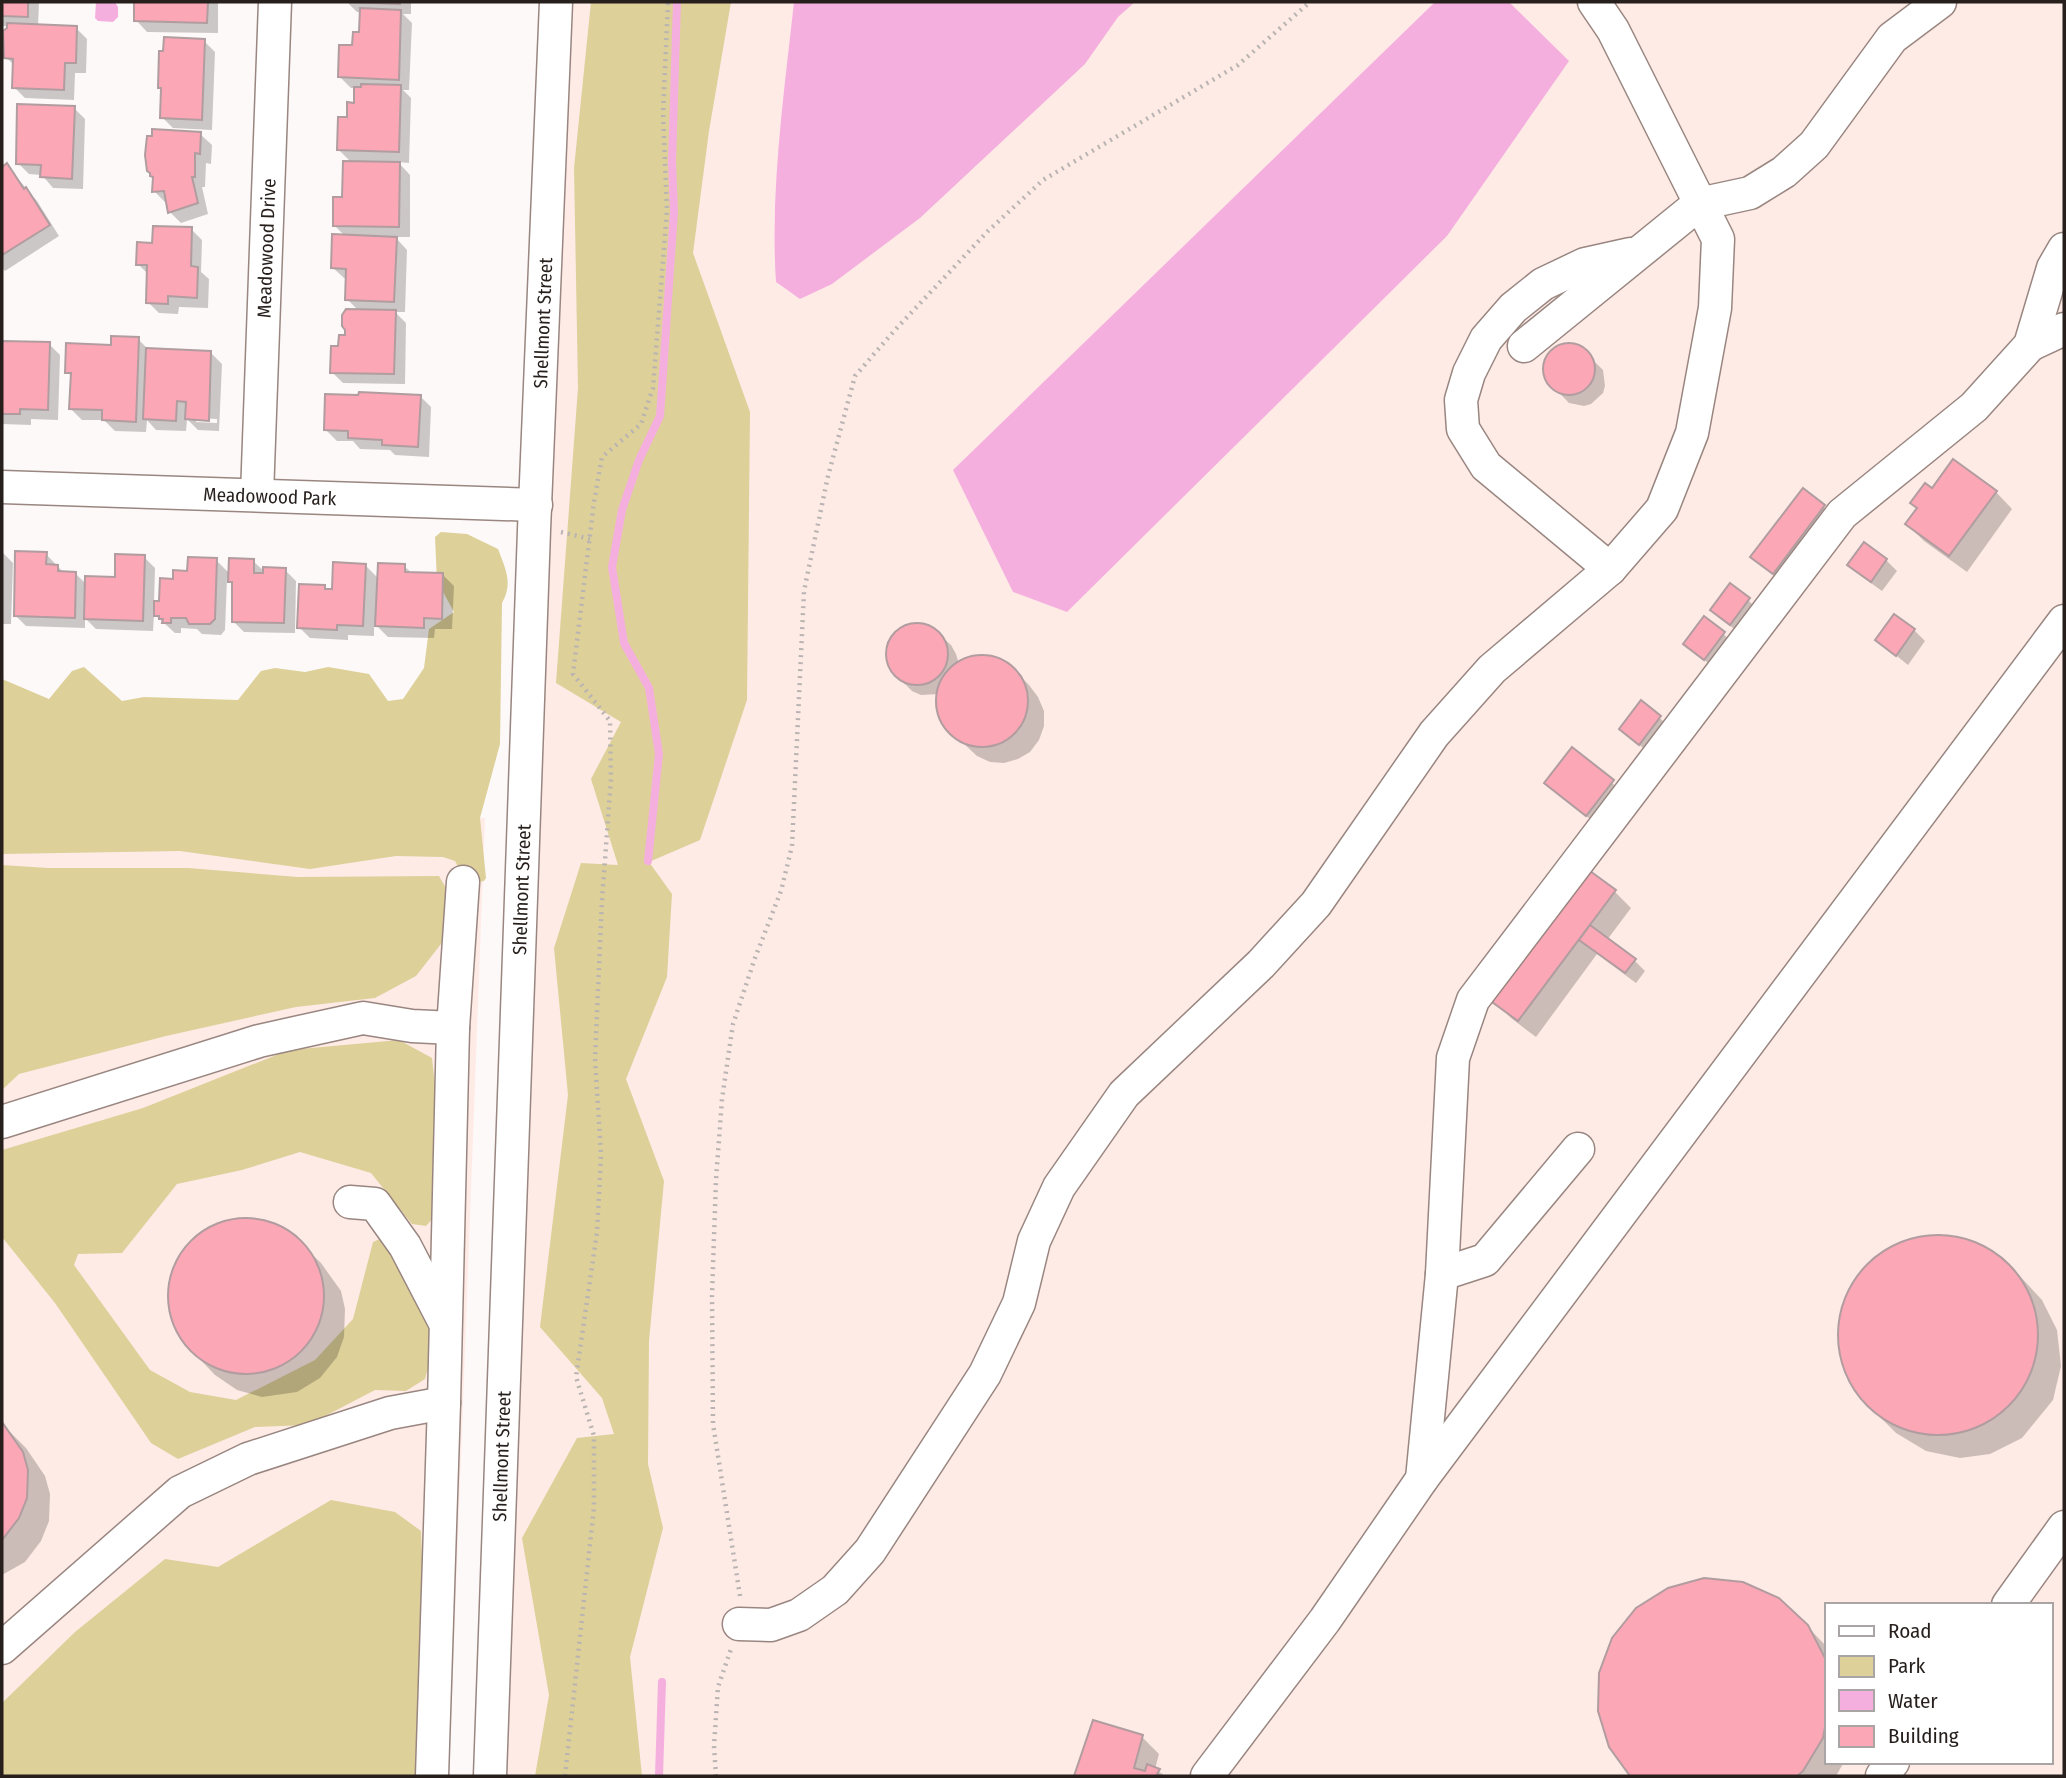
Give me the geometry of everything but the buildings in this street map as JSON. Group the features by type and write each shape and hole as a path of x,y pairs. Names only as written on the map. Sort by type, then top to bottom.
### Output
{"street":[{"name":"Meadowood Drive","path":"257,495 275,2"},
{"name":"Shellmont Street","path":"490,1776 543,517 556,2"},
{"path":"739,1624 771,1625 799,1615 835,1590 870,1551 985,1374 1018,1303 1034,1241 1059,1187 1124,1094 1261,964 1316,904 1434,734 1492,668 1610,569 1662,509 1692,433 1715,308 1717,239 1613,30 1594,2"},
{"path":"1524,346 1699,204 1749,194 1784,172 1814,145 1892,38 1940,2"},
{"path":"2029,345 2053,268 2064,249"},
{"path":"1610,569 1486,466 1463,429 1461,400 1469,373 1486,339 1513,307 1543,284 1585,264 1638,253"},
{"path":"1422,1479 1442,1274 1453,1058 1473,1000 1842,514 1974,407 2029,345 2064,329"},
{"name":"Meadowood Park","path":"2,487 257,495 543,517"},
{"path":"1207,1776 1325,1620 1422,1479 2064,621"},
{"path":"432,1776 453,1028 464,882"},
{"path":"2,1122 259,1041 363,1018 411,1026 453,1028"},
{"path":"1442,1274 1485,1260 1578,1149"},
{"path":"350,1202 375,1204 405,1246 445,1323"},
{"path":"2,1648 180,1492 248,1458 390,1413 444,1403"},
{"path":"2009,1603 2064,1527"}],"path":[{"path":"565,1776 594,1507 594,1436 576,1377 597,1232 601,1155 595,1058 611,779 610,721 573,674 602,457 641,424 653,388 667,209 663,114 668,2"},
{"path":"716,1776 714,1746 718,1687 739,1624 740,1588 713,1424 712,1296 722,1099 733,1024 781,891 792,846 804,591 828,476 855,376 988,231 1042,180 1238,65 1310,2"},
{"path":"543,517 590,539"}],"shaded area":[{"path":"570,2 2064,2 2064,1776 505,1776"},
{"path":"2,802 485,818 449,1776 2,1776"}],"green space":[{"path":"591,2 731,2 709,131 693,253 750,412 747,700 700,840 649,862 672,894 667,977 626,1079 664,1181 649,1341 648,1464 663,1528 630,1657 642,1776 535,1776 549,1695 522,1538 577,1438 614,1434 602,1398 540,1327 568,1095 554,948 581,863 618,865 591,779 621,722 556,683 578,388 574,168"},
{"path":"441,532 467,534 498,549 508,583 502,603 500,744 480,818 486,878 484,881 469,879 455,861 443,857 396,856 310,869 180,851 2,854 2,679 49,699 72,671 84,667 122,701 144,697 238,700 261,671 275,668 305,672 328,667 369,674 388,701 403,699 424,668 429,629 454,612 437,581 435,537"},
{"path":"2,865 48,868 188,868 298,877 439,876 450,895 450,928 416,976 375,998 296,1007 166,1036 19,1074 2,1090"},
{"path":"399,1040 432,1058 441,1139 435,1216 426,1226 412,1224 371,1173 300,1152 242,1170 177,1184 122,1253 78,1254 74,1265 150,1370 190,1392 236,1400 315,1360 353,1319 373,1242 384,1237 421,1304 434,1346 425,1379 406,1391 375,1390 308,1425 255,1427 178,1459 151,1443 55,1303 2,1237 2,1150 143,1108 289,1050"},
{"path":"331,1500 395,1512 421,1531 425,1638 419,1776 2,1776 2,1703 75,1632 165,1559 218,1567"}],"water":[{"path":"96,2 115,2 118,17 113,22 98,21 95,18"},
{"path":"794,2 1135,2 1118,17 1085,64 920,218 832,284 800,299 776,282 775,248 779,142"},
{"path":"1435,2 1509,2 1569,61 1447,236 1067,612 1013,592 953,470"}],"waterway":[{"path":"648,861 659,754 649,688 624,643 612,567 622,510 639,460 660,416 674,212 672,162 677,2"},
{"path":"659,1776 662,1682"}]}
